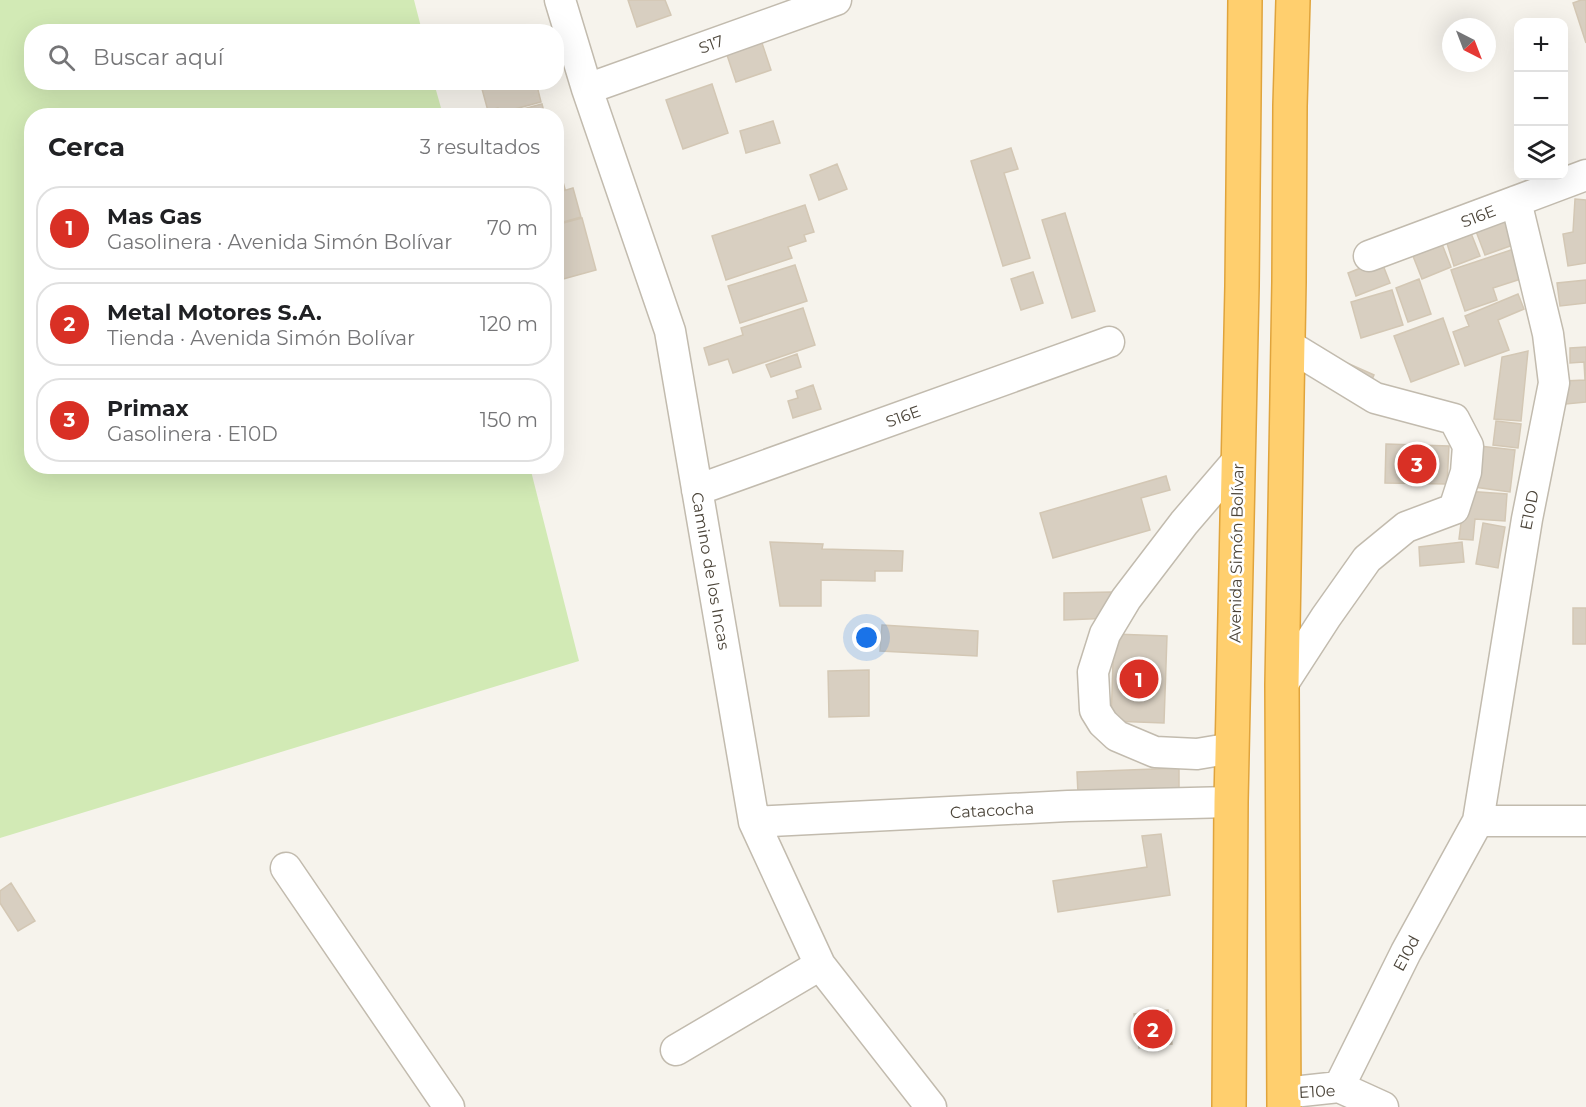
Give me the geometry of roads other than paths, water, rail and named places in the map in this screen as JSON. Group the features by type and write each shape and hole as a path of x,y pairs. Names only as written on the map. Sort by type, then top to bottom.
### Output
{"highway":[{"name":"Avenida Simón Bolívar","path":"1229,1107 1231,802 1245,0"},
{"path":"1284,1100 1282,685 1293,0"}],"street":[{"name":"Camino de los Incas","path":"560,0 587,89 670,332 754,822 820,965 931,1107"},
{"name":"S17","path":"587,89 836,0"},
{"name":"S16E","path":"1370,256 1586,176"},
{"name":"E10D","path":"1478,821 1527,519 1554,383 1548,334 1516,201"},
{"name":"S16E","path":"697,490 1109,342"},
{"path":"1282,685 1367,559 1407,527 1454,509 1466,472 1468,446 1454,419 1375,398 1288,345"},
{"path":"1233,748 1197,754 1155,752 1117,736 1103,723 1095,710 1093,672 1105,634 1126,599 1184,523 1238,460"},
{"name":"Catacocha","path":"754,822 1068,806 1231,802"},
{"path":"1478,821 1586,821"},
{"name":"E10d","path":"1339,1087 1406,952 1478,821"},
{"path":"286,868 448,1107"},
{"path":"676,1050 820,965"},
{"name":"E10e","path":"1284,1100 1339,1087 1383,1107"}],"place":[{"name":"Primax","path":"1417,464"},
{"name":"Mas Gas","path":"1139,679"},
{"name":"Metal Motores S.A.","path":"1153,1029"}]}
